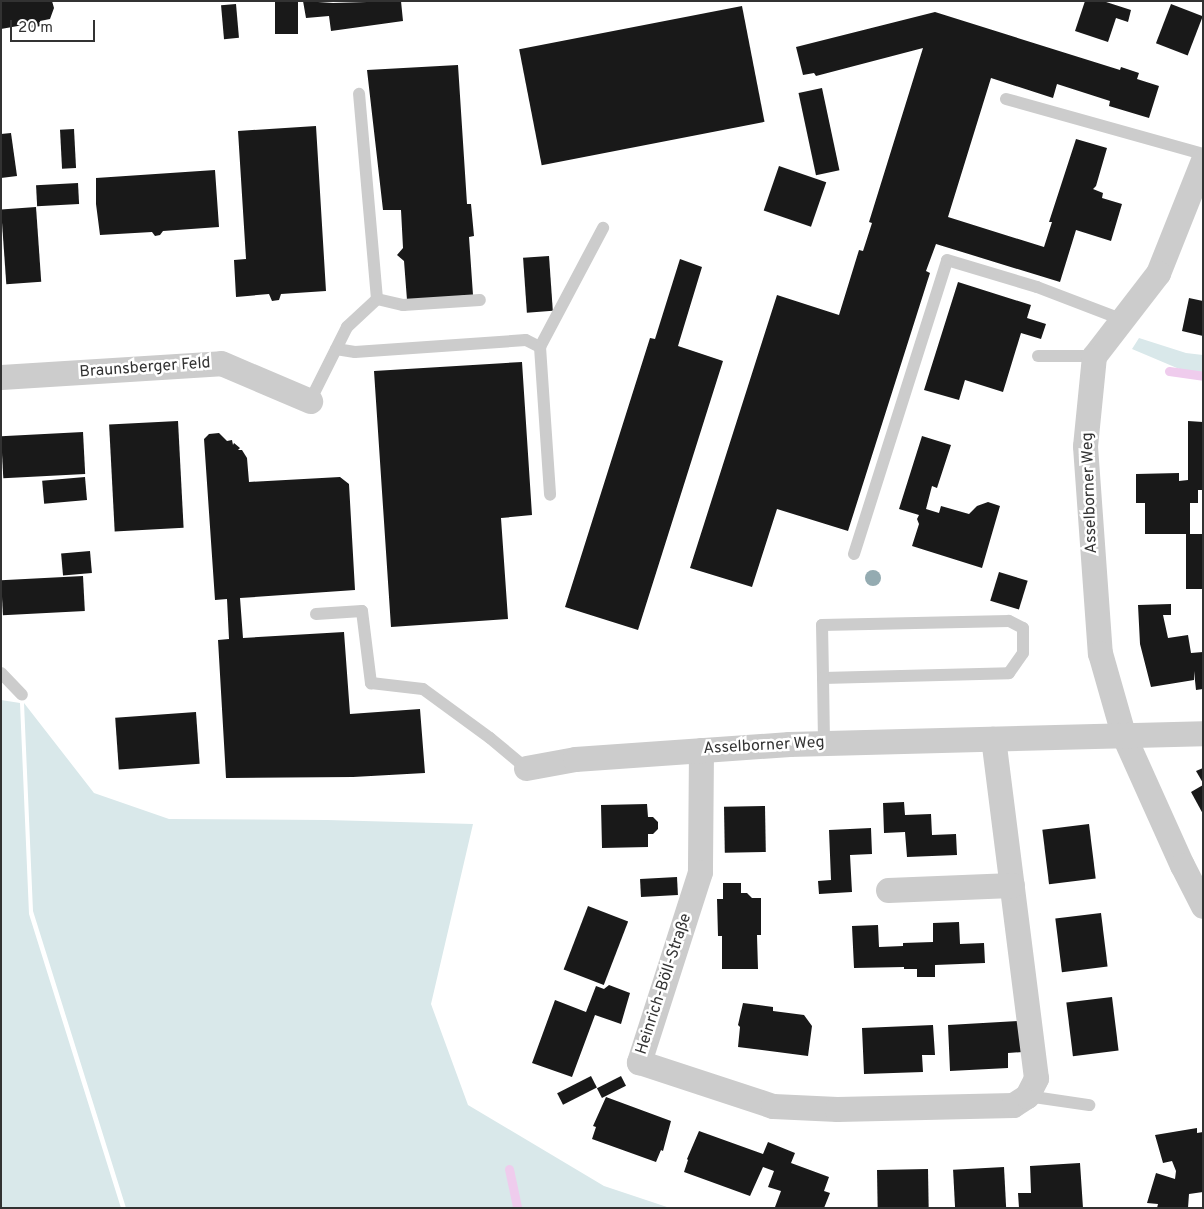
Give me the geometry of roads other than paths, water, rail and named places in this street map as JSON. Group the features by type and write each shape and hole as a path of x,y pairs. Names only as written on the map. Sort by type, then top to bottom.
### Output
{"street":[{"path":"1094,356 1158,273 1201,167"},
{"name":"Asselborner Weg","path":"1094,356 1085,446 1100,653 1123,734 1182,865 1203,906"},
{"name":"Braunsberger Feld","path":"1,377 221,363 310,401"},
{"name":"Asselborner Weg","path":"526,768 575,759 824,743 1203,733"},
{"path":"993,739 1036,1078 1027,1096"},
{"name":"Heinrich-Böll-Straße","path":"701,750 700,872 640,1062 773,1106 837,1109 1013,1105 1027,1096"},
{"path":"888,890 1012,884"}],"lane":[{"path":"359,94 377,299"},
{"path":"1006,99 1201,167"},
{"path":"550,495 540,347 603,228"},
{"path":"854,554 948,260 1037,287 1121,319"},
{"path":"377,299 403,305 480,300"},
{"path":"310,401 347,327 377,299"},
{"path":"336,349 356,352 526,340 540,347"},
{"path":"1038,356 1094,356"},
{"path":"316,614 362,611 371,683 423,689 490,738 526,768"},
{"path":"823,678 1009,673 1023,653 1023,628 1010,621 822,625 824,743"},
{"path":"1,673 22,695"},
{"path":"1027,1096 1089,1105"}],"waterway":[{"path":"1169,371 1203,376"},
{"path":"509,1169 517,1208"}]}
